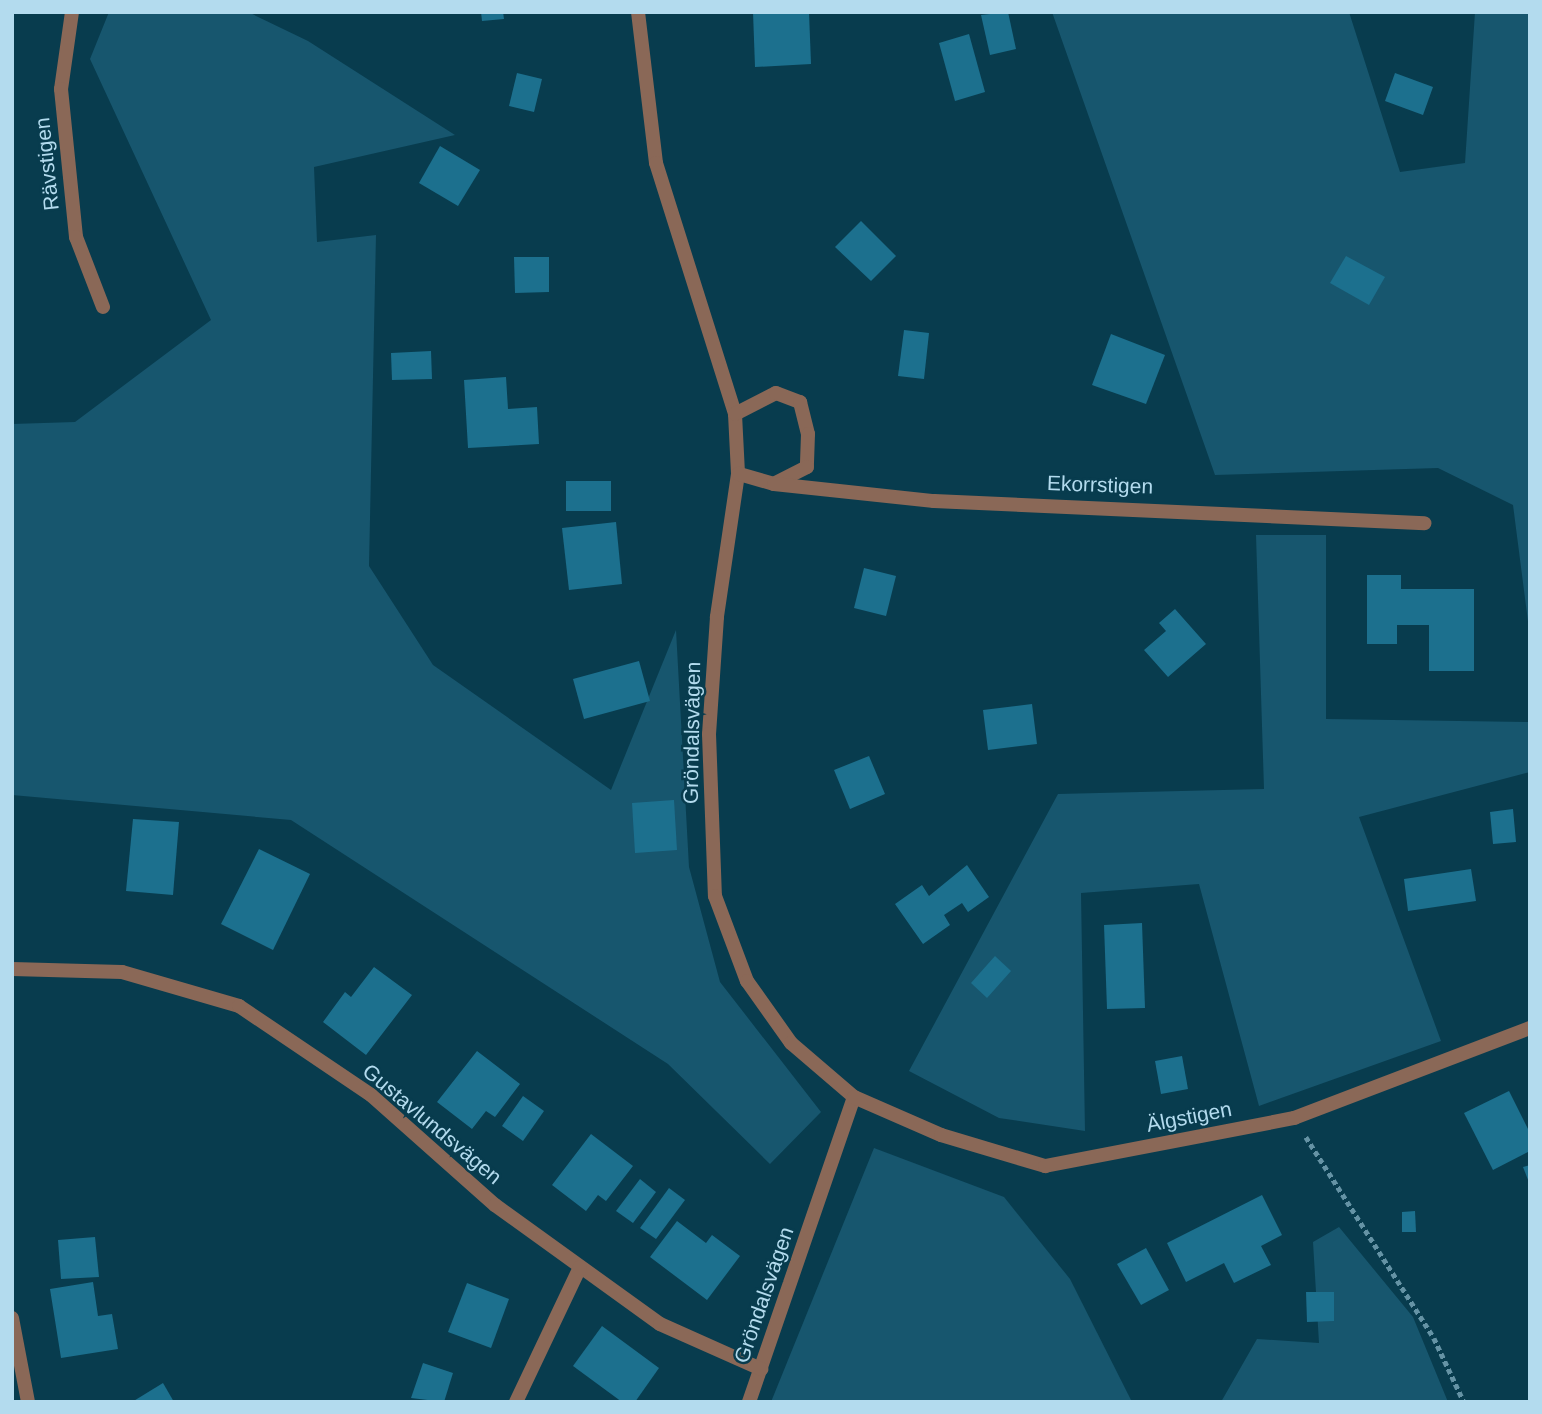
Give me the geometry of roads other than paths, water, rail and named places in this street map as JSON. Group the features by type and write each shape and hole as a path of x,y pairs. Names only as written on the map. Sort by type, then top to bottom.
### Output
{"street":[{"name":"Rävstigen","path":"72,12 61,89 76,237 103,307"},
{"name":"Gröndalsvägen","path":"638,12 656,163 734,414 738,474 717,617 709,734 715,895 747,981 791,1043 854,1097 749,1402"},
{"path":"734,414 776,393 800,402 808,434 807,467 774,484"},
{"name":"Ekorrstigen","path":"738,474 774,484 933,500 1425,523"},
{"name":"Gustavlundsvägen","path":"12,969 122,972 239,1006 371,1095 495,1205 660,1324 761,1369"},
{"name":"Älgstigen","path":"854,1097 941,1135 1045,1166 1294,1118 1530,1028"},
{"path":"516,1402 580,1266"},
{"path":"12,1318 28,1402"}]}
